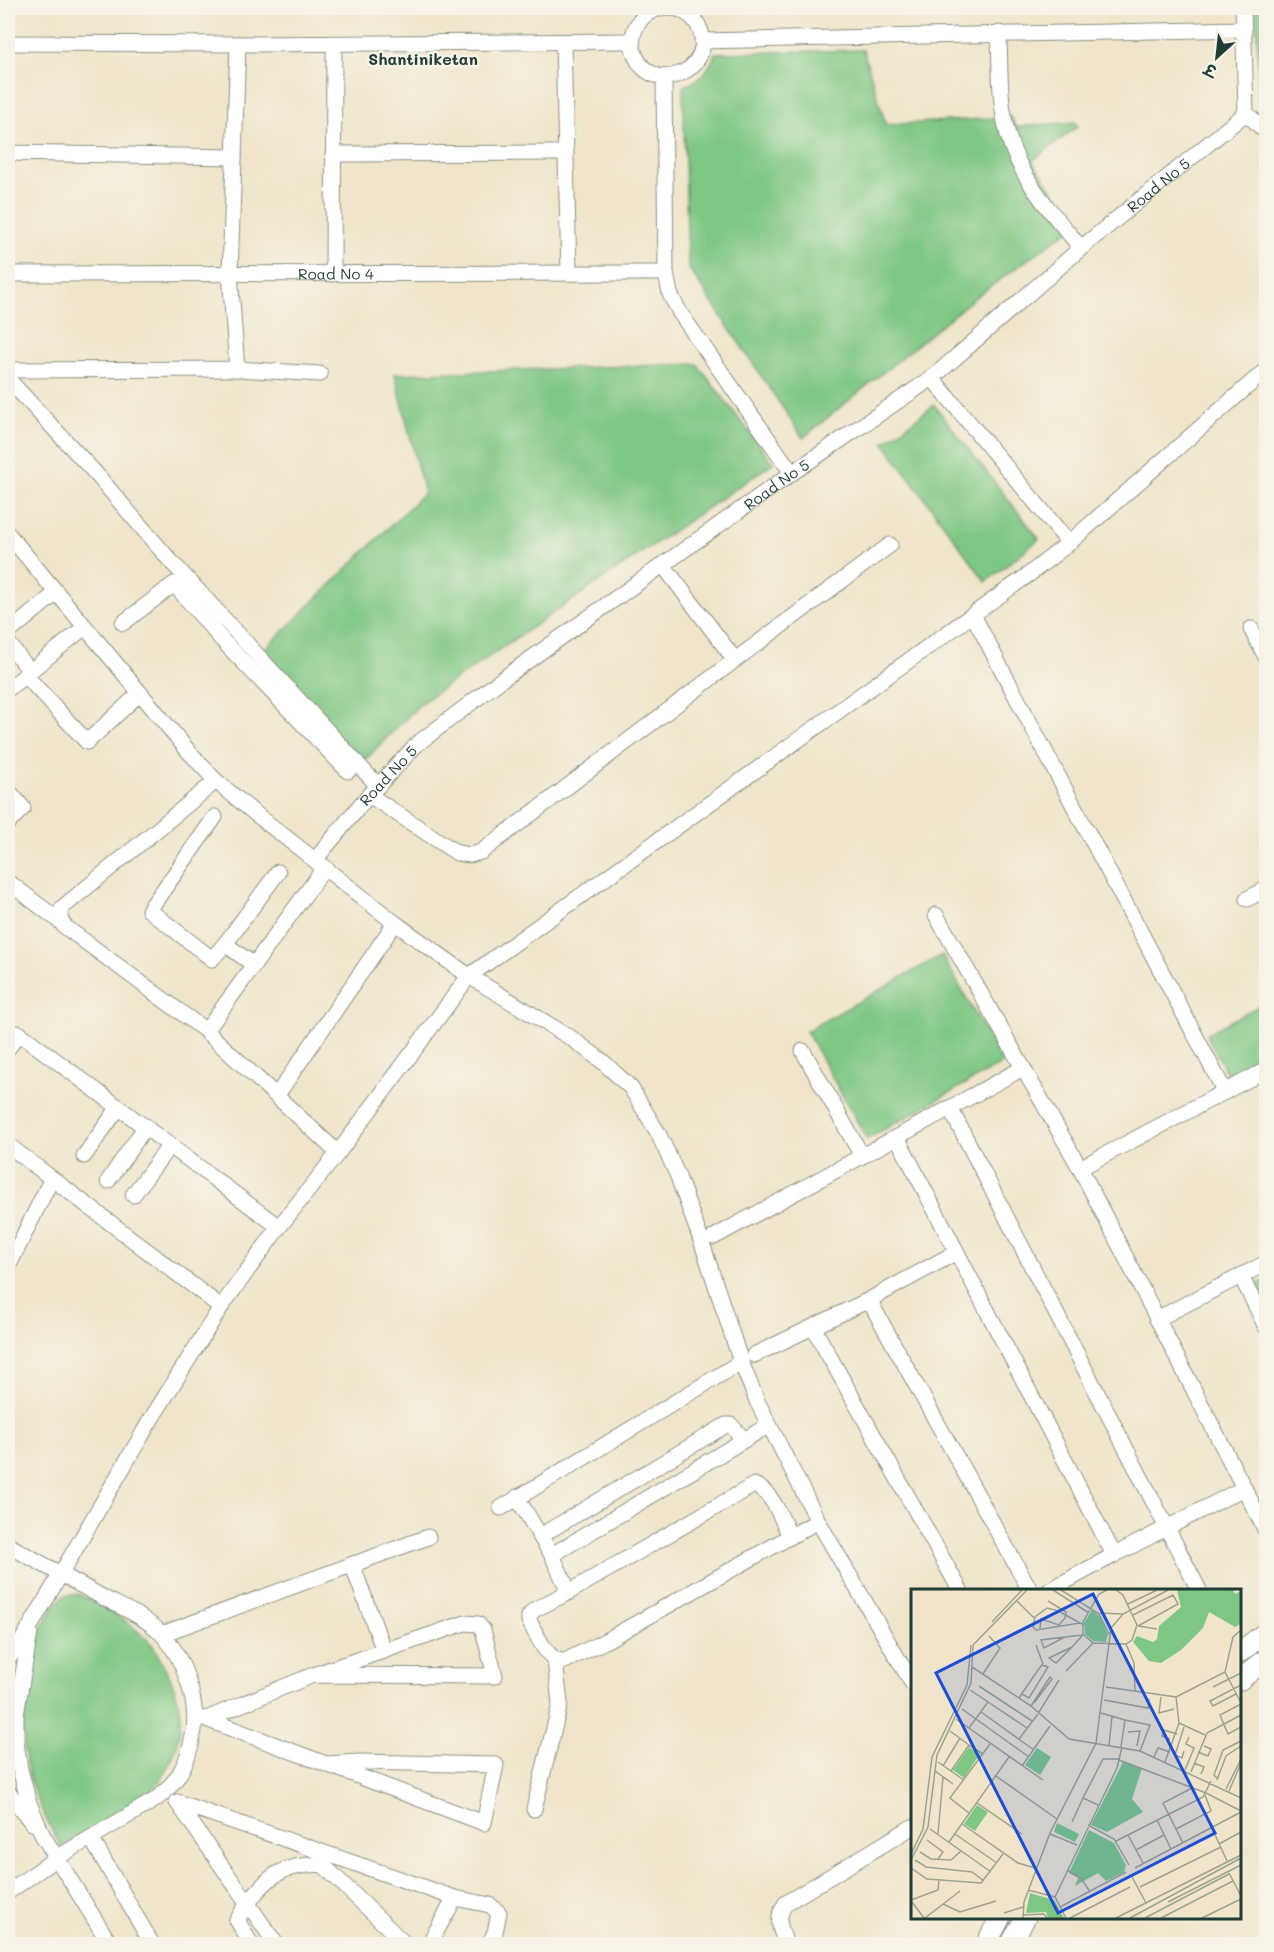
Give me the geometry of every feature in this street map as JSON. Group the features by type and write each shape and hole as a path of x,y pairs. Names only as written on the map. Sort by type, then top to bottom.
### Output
{"street":[{"path":"662,8 646,13 634,30 632,41 633,52 645,69 664,77 676,76 687,71 701,52 700,30 695,21 687,13 678,8 672,8"},
{"path":"1243,8 1246,113 1266,132"},
{"path":"702,41 1244,29"},
{"path":"999,33 1004,112 1013,151 1046,207 1081,248"},
{"path":"8,43 334,44 632,41"},
{"path":"563,42 569,273"},
{"path":"237,369 230,274 238,44"},
{"path":"333,274 334,44"},
{"path":"664,77 666,273 670,294 680,313 792,473"},
{"name":"Road No 5","path":"206,1030 254,965 320,863 373,790 417,744 501,680 792,473 932,378 1081,248 1246,113"},
{"path":"8,153 234,157"},
{"path":"333,154 566,153"},
{"name":"Road No 4","path":"8,274 666,273"},
{"path":"8,370 237,369 320,374"},
{"path":"8,1658 32,1624 150,1421 221,1307 469,976 973,615 1069,543 1266,369"},
{"path":"932,378 1069,543"},
{"path":"8,379 97,475 167,557 356,762 373,790 457,853 470,855 481,852 890,545"},
{"path":"8,534 216,781 395,922 469,976 572,1038 602,1061 631,1088 658,1133 677,1174 747,1359 769,1425 818,1521 911,1681"},
{"path":"663,565 735,660"},
{"path":"123,623 174,584 223,641 348,771 356,762"},
{"path":"8,633 56,593"},
{"path":"973,615 1225,1092"},
{"path":"8,689 85,627"},
{"path":"1251,629 1266,657"},
{"path":"8,643 28,673 87,742 140,693"},
{"path":"62,923 59,914 63,908 216,781"},
{"path":"8,790 23,808 8,823"},
{"path":"214,817 149,910 212,959 278,872"},
{"path":"11,884 206,1030 338,1153"},
{"path":"1247,899 1266,889"},
{"path":"936,915 1080,1168 1266,1530"},
{"path":"277,1095 395,922"},
{"path":"225,944 254,965"},
{"path":"8,1048 19,1033 279,1227"},
{"path":"803,1051 862,1156"},
{"path":"714,1237 1023,1068"},
{"path":"1080,1168 1266,1070"},
{"path":"84,1156 119,1107"},
{"path":"950,1108 1198,1589"},
{"path":"108,1181 146,1126"},
{"path":"897,1137 1113,1555"},
{"path":"8,1145 51,1180 221,1307"},
{"path":"133,1195 170,1145"},
{"path":"8,1267 51,1180"},
{"path":"501,1508 747,1359 869,1300 957,1252"},
{"path":"1157,1319 1266,1263"},
{"path":"1241,1276 1266,1327"},
{"path":"869,1300 1029,1589"},
{"path":"813,1327 959,1589"},
{"path":"540,1536 726,1425 731,1425 744,1440"},
{"path":"552,1555 769,1425"},
{"path":"790,1537 772,1500 761,1487 754,1485 534,1610 529,1621 552,1658 565,1661 605,1641 790,1537 818,1521"},
{"path":"1052,1589 1244,1488"},
{"path":"517,1497 552,1555 569,1592"},
{"path":"162,1634 428,1537"},
{"path":"8,1545 135,1614 162,1634 179,1660 201,1718 173,1796"},
{"path":"352,1564 384,1651"},
{"path":"201,1718 313,1675 465,1623 478,1624 483,1630 495,1676 313,1675"},
{"path":"32,1624 20,1682 16,1742 29,1803 43,1836"},
{"path":"1241,1651 1266,1632"},
{"path":"1241,1678 1266,1659"},
{"path":"534,1809 560,1704 555,1660"},
{"path":"201,1718 484,1823 496,1765 360,1762 326,1764"},
{"path":"8,1792 58,1857 110,1944"},
{"path":"173,1796 276,1944"},
{"path":"8,1892 58,1857 154,1800 173,1796 455,1898 490,1905 499,1913 495,1932 489,1944"},
{"path":"786,1944 778,1924 778,1917 786,1903 911,1828"},
{"path":"91,1838 152,1944"},
{"path":"251,1944 237,1920 259,1889 283,1870 322,1864 405,1944"},
{"path":"429,1944 455,1898"},
{"path":"986,1944 999,1919"},
{"path":"1011,1944 1024,1919"}],"green space":[{"path":"1256,8 1266,8 1266,105 1259,98"},
{"path":"863,50 886,125 1011,117 1016,127 1075,122 1078,126 1032,161 1077,224 973,299 803,438 688,267 683,87 703,74 715,53"},
{"path":"697,364 773,463 421,703 359,766 254,660 424,493 395,374"},
{"path":"934,405 1039,539 986,582 884,443"},
{"path":"942,955 1003,1063 867,1139 806,1031"},
{"path":"1266,1002 1266,1057 1229,1077 1206,1034"},
{"path":"1266,1280 1266,1305 1256,1285"},
{"path":"78,1594 118,1616 153,1646 176,1692 180,1731 173,1757 151,1793 120,1814 61,1847 40,1806 28,1772 23,1734 24,1702 31,1656 40,1630 63,1596"}],"district":[{"name":"Shantiniketan","path":"423,58"}]}
